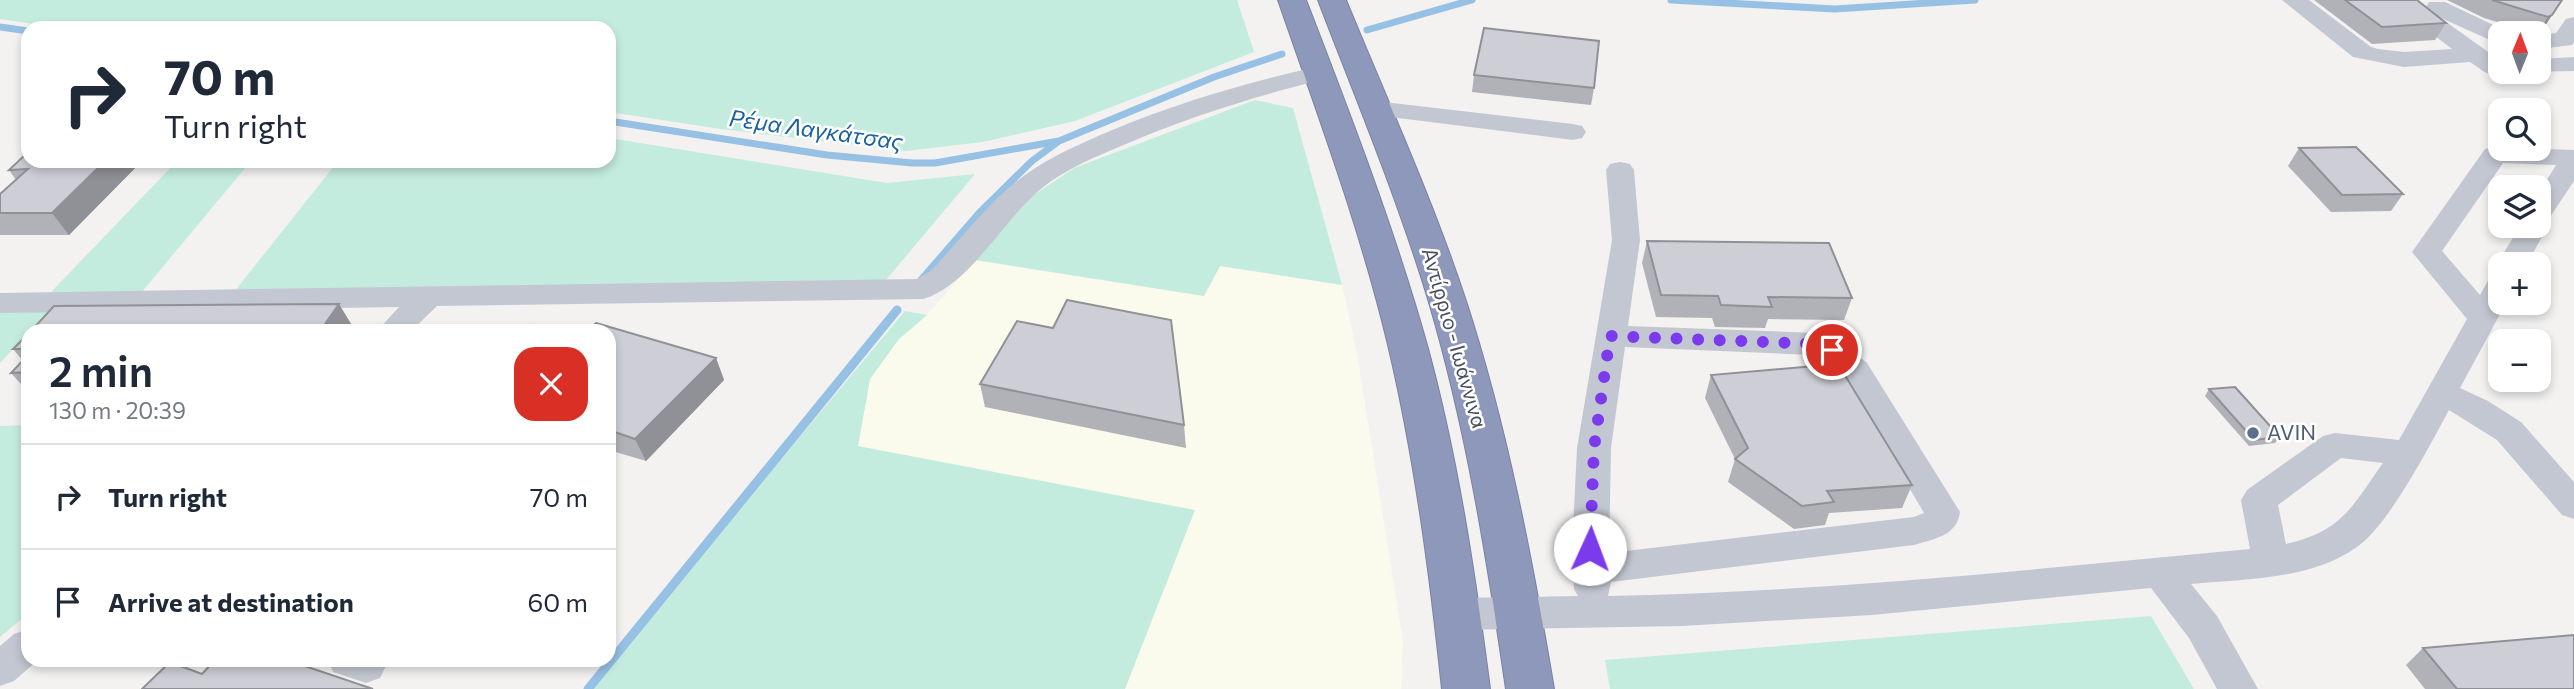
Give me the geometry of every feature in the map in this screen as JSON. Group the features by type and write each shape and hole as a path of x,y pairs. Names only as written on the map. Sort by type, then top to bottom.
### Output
{"highway":[{"path":"1292,0 1363,198 1408,346 1422,405 1457,614 1466,689"},
{"name":"Αντίρριο - Ιωάννινα","path":"1332,0 1431,254 1458,339 1502,516 1530,689"}],"street":[{"path":"2294,0 2362,52 2374,57 2396,60 2476,54"},
{"path":"2400,0 2488,62"},
{"path":"2428,0 2439,9 2488,31"},
{"path":"2552,41 2563,40 2574,24"},
{"path":"2552,65 2574,64"},
{"path":"2406,75 2488,70"},
{"path":"0,303 923,289 942,278 1033,181 1070,158 1143,127 1233,94 1319,73"},
{"path":"1375,109 1573,132"},
{"path":"2482,317 2427,252 2495,155 2574,158 2564,193 2551,205"},
{"path":"1595,611 1592,570 1594,448 1626,240 1620,170"},
{"path":"400,324 428,298"},
{"path":"1457,614 1724,608 1872,600 2270,562 2311,554 2345,537 2361,522 2408,454 2488,307"},
{"path":"1592,570 1914,531 1941,520 1942,512 1856,371 1846,359 1832,350 1818,344 1610,336"},
{"path":"2442,393 2509,431 2574,505"},
{"path":"2270,562 2259,500 2335,445 2408,454"},
{"path":"2160,573 2203,627 2238,689"},
{"path":"0,668 21,651"}],"shaded area":[{"path":"975,260 1204,296 1220,266 1342,285 1357,354 1403,642 1401,689 1125,689 1136,662 858,446 870,379 899,339 927,315"}],"green space":[{"path":"0,0 1237,0 1254,52 1075,121 983,142 906,151 721,129 616,113 616,21 21,22 0,19"},
{"path":"1255,100 1293,108 1342,285 1220,266 1204,296 975,260 1031,197 1074,168"},
{"path":"616,139 887,183 975,174 881,286 234,292 332,168 616,168"},
{"path":"170,168 245,168 141,293 51,292"},
{"path":"50,311 38,324 21,324 21,341 0,363 0,312"},
{"path":"905,311 927,315 899,339 870,379 858,446 1195,510 1125,689 589,689 607,667 616,667 616,657"},
{"path":"21,425 21,620 0,637 0,426"},
{"path":"2151,616 2194,689 1610,689 1605,660"}],"building":[{"path":"2345,0 2417,0 2446,23 2382,27"},
{"path":"2492,0 2562,0 2548,17"},
{"path":"1484,28 1599,41 1594,88 1474,75"},
{"path":"2356,147 2403,194 2342,195 2299,148"},
{"path":"21,159 21,168 98,168 52,213 0,213 0,194 28,169 9,170"},
{"path":"1647,241 1829,243 1852,298 1768,297 1772,307 1721,305 1718,296 1661,295"},
{"path":"1067,300 1171,320 1184,425 980,384 1017,321 1053,328"},
{"path":"339,304 325,324 37,324 54,306"},
{"path":"616,329 716,358 635,439 616,432"},
{"path":"21,341 21,349 13,349"},
{"path":"21,362 21,372 11,373"},
{"path":"1838,364 1912,485 1827,491 1834,502 1802,506 1735,459 1748,448 1711,375"},
{"path":"2235,387 2280,437 2254,440 2209,389"},
{"path":"2574,635 2574,689 2457,689 2423,648"},
{"path":"165,667 183,667 202,674 208,667 308,667 373,689 142,689"}],"waterway":[{"path":"1367,30 1472,0"},
{"path":"1671,0 1835,9 1975,0"},
{"name":"Ρέμα Λαγκάτσας","path":"0,27 21,30"},
{"path":"1059,141 1214,77 1282,54"},
{"name":"Ρέμα Λαγκάτσας","path":"616,122 827,155 912,163 935,163 1059,141"},
{"path":"920,281 980,212 1032,161 1059,141"},
{"path":"616,655 897,310"},
{"path":"588,689 606,667"}],"place":[{"name":"AVIN","path":"2253,433"}],"route":[{"path":"1590,549 1594,448 1610,336 1818,344 1832,350"}]}
